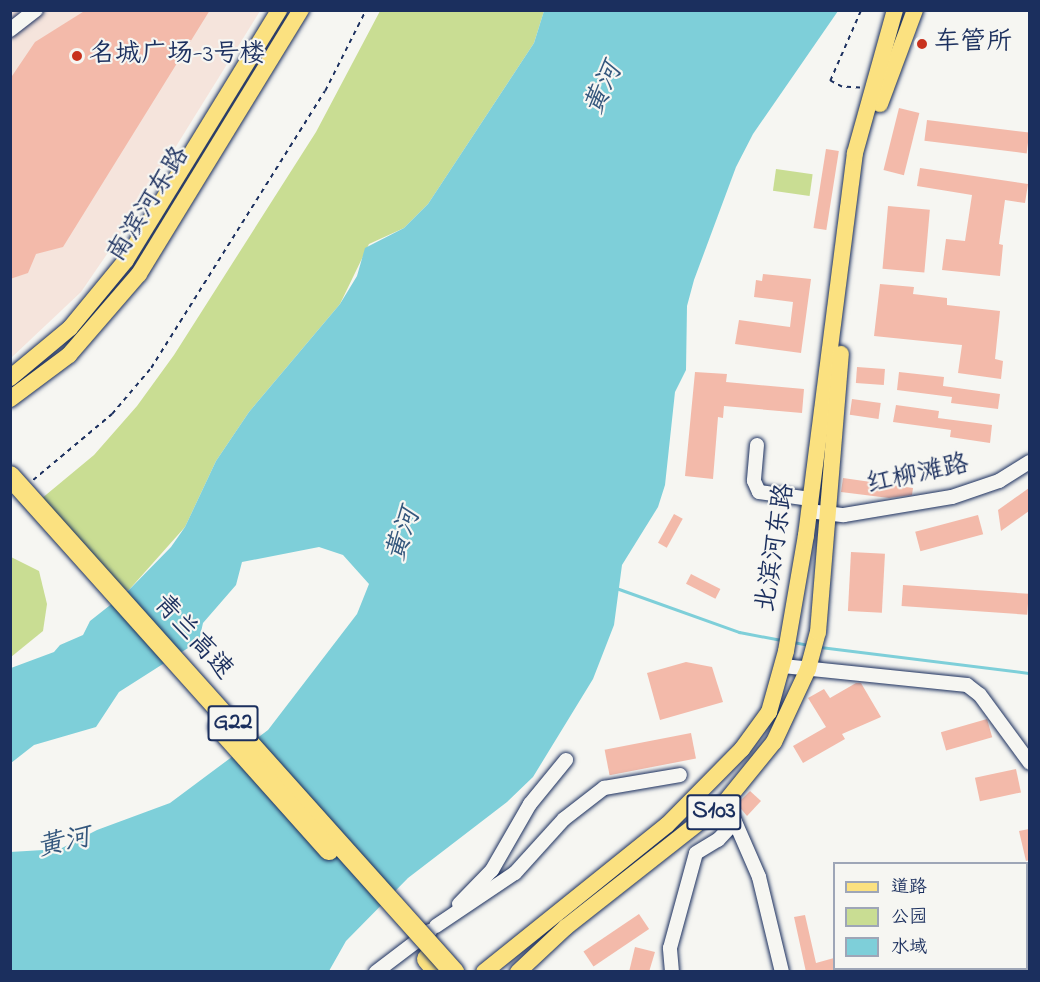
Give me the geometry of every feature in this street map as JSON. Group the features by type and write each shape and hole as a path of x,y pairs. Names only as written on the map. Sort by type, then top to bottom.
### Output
{"highway":[{"name":"青兰高速","path":"10,476 454,972"},
{"name":"青兰高速","path":"10,495 433,967"}],"main road":[{"name":"南滨河东路","path":"10,378 70,328 126,260 279,10"},
{"name":"南滨河东路","path":"10,399 69,356 139,274 300,10"},
{"name":"北滨河东路","path":"484,972 667,825 707,788 742,749 769,712 785,658 810,505 855,153 895,10"},
{"name":"北滨河东路","path":"518,972 566,927 726,801 774,742 810,662 818,632 838,382 865,155 884,90 915,10"}],"street":[{"path":"10,30 36,10"},
{"name":"红柳滩路","path":"757,445 756,489 763,494 810,505 829,513 890,508 976,490 1029,462"},
{"path":"785,658 967,685 980,695 1029,763"},
{"path":"436,926 492,870 530,804 566,760"},
{"path":"376,972 436,926 515,873 564,819 604,788 680,775"},
{"path":"726,801 731,826 759,877 782,972"},
{"path":"724,849 731,826"},
{"path":"672,972 669,948 696,853 731,826"}],"path":[{"path":"30,481 50,469 112,414 151,368 294,142 366,10"},
{"path":"861,10 830,81 842,87 873,89"}],"shaded area":[{"path":"11,11 260,11 131,219 81,292 11,358"}],"green space":[{"path":"380,11 544,11 534,43 428,204 404,228 369,244 340,304 249,412 216,461 185,527 128,591 102,572 41,499 94,455 137,406 174,355 316,132"},
{"path":"776,169 813,174 810,196 773,191"},
{"path":"11,557 39,571 47,604 43,631 11,657"}],"water":[{"name":"黄河","path":"544,11 838,11 753,134 736,167 694,280 687,306 686,370 675,392 665,485 658,507 622,565 614,625 593,679 533,777 507,802 408,878 346,941 329,971 11,971 10,852 60,849 97,830 170,803 268,730 357,614 369,584 343,555 319,547 242,562 236,585 203,623 199,641 119,692 96,727 34,745 11,763 11,668 54,652 60,645 83,635 90,621 128,591 171,547 185,527 216,461 249,412 340,304 357,276 365,248 404,228 428,204 534,43"}],"building":[{"path":"86,10 210,10 63,247 36,254 28,273 10,279 10,79 35,42"},
{"path":"899,108 919,113 904,175 884,170"},
{"path":"927,120 1029,133 1027,153 924,141"},
{"path":"826,149 839,151 826,230 813,228"},
{"path":"920,168 1028,184 1025,203 1005,200 999,244 1003,245 1000,276 942,270 946,239 965,241 972,195 917,186"},
{"path":"888,206 930,210 924,272 883,269"},
{"path":"763,274 811,279 801,353 735,344 739,320 790,327 793,302 754,297 756,280 762,281"},
{"path":"880,284 914,287 913,294 947,298 947,305 1000,311 995,359 1003,361 1001,379 958,373 962,345 874,336"},
{"path":"857,367 885,369 884,385 856,383"},
{"path":"695,372 727,374 726,382 804,389 802,413 724,406 723,418 718,417 713,479 685,476"},
{"path":"899,372 944,377 943,386 1000,394 998,409 951,403 952,397 897,390"},
{"path":"852,399 881,403 878,419 850,415"},
{"path":"896,405 939,411 938,418 992,425 990,443 950,437 951,430 893,422"},
{"path":"843,478 913,488 912,495 889,498 841,492"},
{"path":"1029,488 1029,511 1001,531 998,510"},
{"path":"674,514 683,519 667,548 658,543"},
{"path":"978,515 983,534 920,551 915,532"},
{"path":"851,552 885,554 882,613 848,611"},
{"path":"691,574 720,589 715,599 686,584"},
{"path":"903,585 1029,594 1027,615 902,606"},
{"path":"686,662 712,667 723,702 660,720 647,673"},
{"path":"856,683 861,683 881,717 842,734 845,739 803,763 793,746 826,727 808,698 824,689 830,698"},
{"path":"987,719 992,737 946,750 941,732"},
{"path":"691,733 696,759 610,775 605,750"},
{"path":"1016,769 1021,792 980,801 975,778"},
{"path":"750,791 761,801 747,816 737,804"},
{"path":"1029,829 1029,860 1026,861 1019,831"},
{"path":"639,914 649,929 594,966 583,951"},
{"path":"805,915 816,963 833,958 834,972 806,972 794,917"},
{"path":"635,947 655,952 649,972 629,972"}],"waterway":[{"path":"616,588 739,632 781,640"},
{"path":"793,642 808,645"},
{"path":"820,647 1030,673"}],"place":[{"name":"车管所","path":"922,44"},
{"name":"名城广场-3号楼","path":"77,56"}]}
